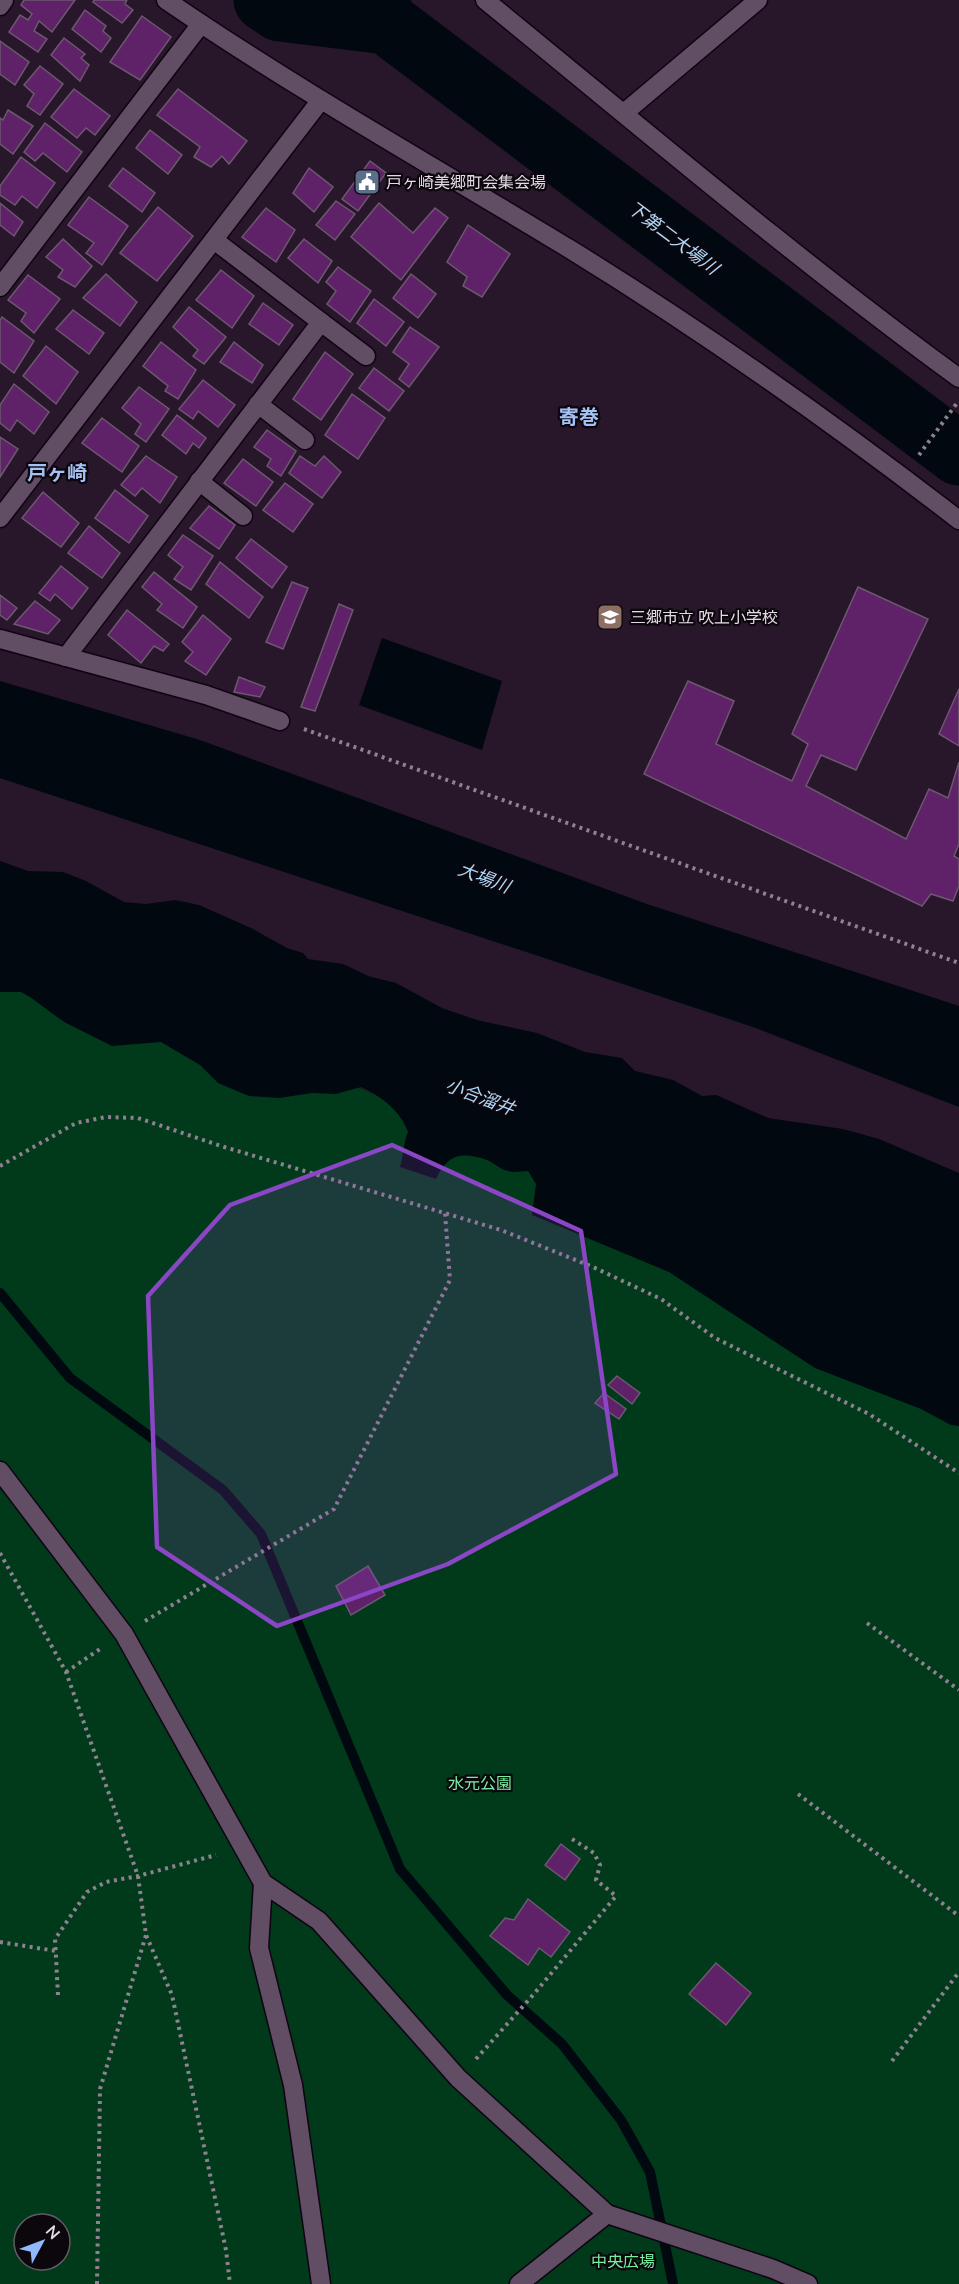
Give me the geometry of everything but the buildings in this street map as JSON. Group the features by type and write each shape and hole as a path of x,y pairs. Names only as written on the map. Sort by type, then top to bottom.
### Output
{"street":[{"path":"0,6 4,0"},
{"path":"166,0 321,100 569,249 692,328 903,477 959,520"},
{"path":"485,0 879,319 959,378"},
{"path":"624,113 759,0"},
{"path":"0,287 201,24"},
{"path":"0,518 321,100"},
{"path":"214,240 366,356"},
{"path":"66,657 321,322"},
{"path":"258,404 306,440"},
{"path":"199,481 243,516"},
{"path":"0,639 206,695 280,721"},
{"path":"0,1471 124,1634 263,1883 319,1922 458,2078 607,2214 773,2269 808,2284"},
{"path":"263,1883 259,1948 292,2085 321,2284"},
{"path":"519,2284 607,2214"}],"path":[{"path":"903,477 959,400"},
{"path":"280,721 959,963"},
{"path":"0,1166 76,1123 106,1117 138,1118 221,1146 501,1230 593,1267 661,1299 715,1338 869,1414 959,1473"},
{"path":"66,1672 124,1634 334,1509 450,1280 445,1213"},
{"path":"0,1553 66,1672 138,1876 146,1935 172,1995 226,2250 230,2284"},
{"path":"867,1623 959,1690"},
{"path":"798,1794 959,1916"},
{"path":"458,2078 533,1995 616,1896 596,1880 600,1865 594,1853 569,1837"},
{"path":"58,1995 55,1939 87,1892 106,1882 138,1876 242,1847"},
{"path":"97,2284 100,2089 146,1935"},
{"path":"0,1942 56,1952"},
{"path":"892,2061 959,1972"}],"highlighted area":[{"path":"392,1145 581,1231 616,1474 448,1564 277,1626 157,1547 148,1296 230,1205"}],"green space":[{"name":"水元公園","path":"0,941 119,986 959,1342 959,2284 0,2284"}],"water":[{"path":"382,638 502,681 482,750 359,705"},
{"name":"大場川","path":"0,681 200,740 644,903 959,1006 959,1107 753,1027 0,778"},
{"name":"小合溜井","path":"0,861 28,871 63,872 86,881 124,902 146,904 175,900 199,905 251,928 287,948 303,953 308,959 343,964 368,976 396,983 442,1008 477,1020 537,1033 585,1052 622,1058 635,1071 673,1080 702,1096 716,1095 768,1118 843,1129 879,1139 959,1173 959,1426 951,1425 921,1409 815,1368 669,1272 532,1215 536,1184 528,1171 505,1170 487,1160 470,1156 450,1160 436,1179 400,1167 408,1132 405,1124 389,1105 361,1087 336,1094 312,1093 279,1098 249,1096 218,1083 200,1065 161,1042 112,1046 64,1022 21,992 0,992"}],"waterway":[{"name":"下第二大場川","path":"265,0 280,10 387,23"},
{"name":"下第二大場川","path":"375,0 387,23 959,454"},
{"path":"0,1293 70,1378 223,1490 261,1534 400,1869 507,1995 562,2044 621,2120 650,2172 673,2284"}],"place":[{"name":"戸ヶ崎美郷町会集会場","path":"367,182"},
{"name":"三郷市立 吹上小学校","path":"610,617"}],"district":[{"name":"寄巻","path":"579,417"},
{"name":"戸ヶ崎","path":"57,473"}],"park label":[{"name":"中央広場","path":"623,2261"}]}
